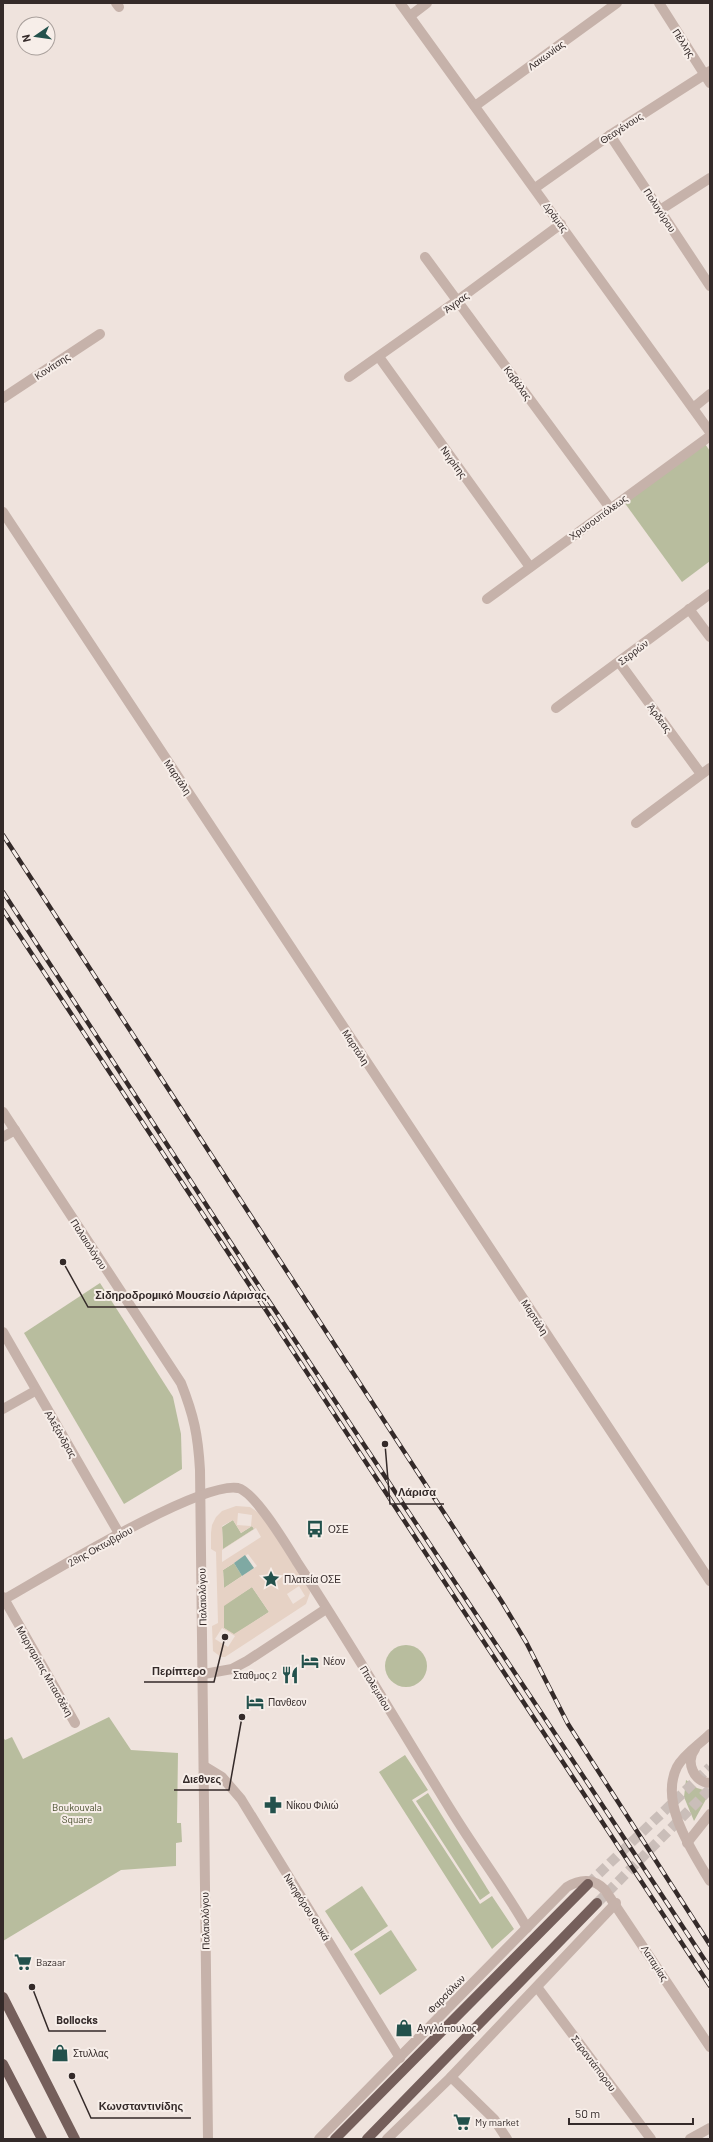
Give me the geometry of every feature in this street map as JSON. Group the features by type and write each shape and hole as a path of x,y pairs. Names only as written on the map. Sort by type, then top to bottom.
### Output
{"main road":[{"path":"335,2139 592,1883"},
{"path":"367,2139 596,1903"},
{"path":"3,1997 76,2139"},
{"path":"3,2064 42,2139"}],"street":[{"name":"Δράμας","path":"400,3 710,432"},
{"path":"410,16 427,3"},
{"name":"Λακωνίας","path":"475,106 617,3"},
{"name":"Πέλλης","path":"659,3 708,76"},
{"name":"Θεαγένους","path":"535,188 610,135 708,76"},
{"name":"Πολυγύρου","path":"610,135 709,283"},
{"path":"660,210 710,178"},
{"name":"Άγρας","path":"349,377 458,300 561,224"},
{"name":"Καβάλας","path":"426,257 610,508"},
{"name":"Κονίτσης","path":"3,398 100,334"},
{"name":"Νιγρίτης","path":"379,357 530,567"},
{"path":"693,408 710,394"},
{"name":"Χρυσουπόλεως","path":"487,598 710,436"},
{"name":"Μαρτάλη","path":"3,512 710,1581"},
{"name":"Σερρών","path":"556,708 710,594"},
{"path":"689,609 710,637"},
{"name":"Άρδεας","path":"619,662 701,774"},
{"path":"636,823 710,768"},
{"name":"Παλαιολόγου","path":"3,1112 181,1383 194,1414 199,1443 204,1674 208,2139"},
{"path":"3,1137 15,1130"},
{"name":"Αλεξάνδρας","path":"3,1332 35,1391 120,1535"},
{"path":"3,1409 35,1391"},
{"name":"Πτολεμαίου","path":"200,1496 236,1488 250,1495 271,1522 468,1837 527,1928"},
{"name":"28ης Οκτωβρίου","path":"3,1599 120,1535 164,1512 200,1496"},
{"name":"Μαργαρίτας Μπασδέκη","path":"3,1599 76,1723"},
{"path":"204,1674 228,1670 241,1665 326,1609"},
{"path":"710,1734 677,1766 673,1784 674,1807 687,1843 710,1881"},
{"path":"697,1746 691,1755 692,1769 700,1780 710,1784"},
{"name":"Νικηφόρου Φωκά","path":"204,1766 222,1777 241,1798 400,2058"},
{"path":"687,1843 710,1814"},
{"name":"Φαρσάλων","path":"320,2139 567,1887 580,1881 592,1883"},
{"name":"Λαταμίας","path":"592,1883 605,1890 616,1903 710,2047"},
{"path":"387,2139 451,2077 616,1903"},
{"name":"Σαραντάπορου","path":"537,1987 651,2139"},
{"path":"451,2077 494,2119 507,2139"},
{"path":"690,2139 710,2128"}],"green space":[{"path":"705,444 710,451 710,561 682,582 624,502"},
{"path":"100,1283 173,1397 181,1434 182,1469 124,1504 24,1333"},
{"path":"233,1520 241,1533 252,1526 254,1529 223,1549 222,1527"},
{"path":"234,1563 242,1576 224,1588 223,1570"},
{"path":"252,1587 269,1612 234,1635 224,1628 224,1605"},
{"path":"402,1645 410,1645 418,1648 424,1654 427,1666 424,1678 418,1684 410,1687 402,1687 394,1684 388,1678 385,1670 385,1662 388,1654 394,1648"},
{"name":"Boukouvala Square","path":"109,1717 131,1750 178,1753 177,1823 181,1823 182,1842 176,1843 176,1866 121,1870 3,1941 3,1737 5,1740 12,1737 23,1759"},
{"path":"405,1755 428,1790 412,1800 480,1904 492,1896 514,1929 492,1949 379,1772"},
{"path":"686,1780 697,1788 710,1792 694,1821 684,1797"},
{"path":"428,1793 490,1893 480,1900 416,1801"},
{"path":"362,1886 388,1926 351,1951 325,1911"},
{"path":"391,1930 417,1970 380,1995 354,1954"}],"shaded area":[{"name":"Πλατεία ΟΣΕ","path":"236,1506 250,1507 262,1515 309,1587 310,1593 306,1604 225,1657 221,1657 213,1651 212,1626 218,1623 216,1552 211,1549 211,1533 212,1525 216,1517 222,1511","holes":["238,1513 252,1515 251,1526 237,1525","233,1520 241,1533 252,1526 254,1529 223,1549 222,1526","256,1528 261,1537 222,1562 222,1550","248,1554 257,1566 224,1588 223,1570","299,1586 305,1596 293,1604 287,1594","252,1587 269,1612 234,1634 224,1628 224,1606","222,1628 235,1636 228,1647 215,1639"]}],"water":[{"path":"245,1555 254,1568 242,1576 234,1563"}],"tunnel":[{"path":"588,1884 710,1767"},
{"path":"597,1903 710,1789"}],"railway":[{"path":"3,835 502,1602 526,1642 568,1724 710,1945"},
{"path":"3,892 255,1280 710,1968"},
{"path":"3,910 710,1986"}],"place":[{"name":"Σιδηροδρομικό Μουσείο Λάρισας","path":"63,1262"},
{"name":"Λάρισα","path":"385,1444"},
{"name":"ΟΣΕ","path":"315,1529"},
{"name":"Πλατεία ΟΣΕ","path":"271,1579"},
{"name":"Περίπτερο","path":"225,1637"},
{"name":"Νέον","path":"310,1661"},
{"name":"Σταθμος 2","path":"290,1675"},
{"name":"Πανθεον","path":"255,1702"},
{"name":"Διεθνες","path":"242,1717"},
{"name":"Νίκου Φιλιώ","path":"273,1805"},
{"name":"Bazaar","path":"23,1962"},
{"name":"Bollocks","path":"32,1987"},
{"name":"Αγγλόπουλος","path":"404,2028"},
{"name":"Στυλλας","path":"60,2053"},
{"name":"Κωνσταντινίδης","path":"72,2076"},
{"name":"My market","path":"462,2122"}]}
